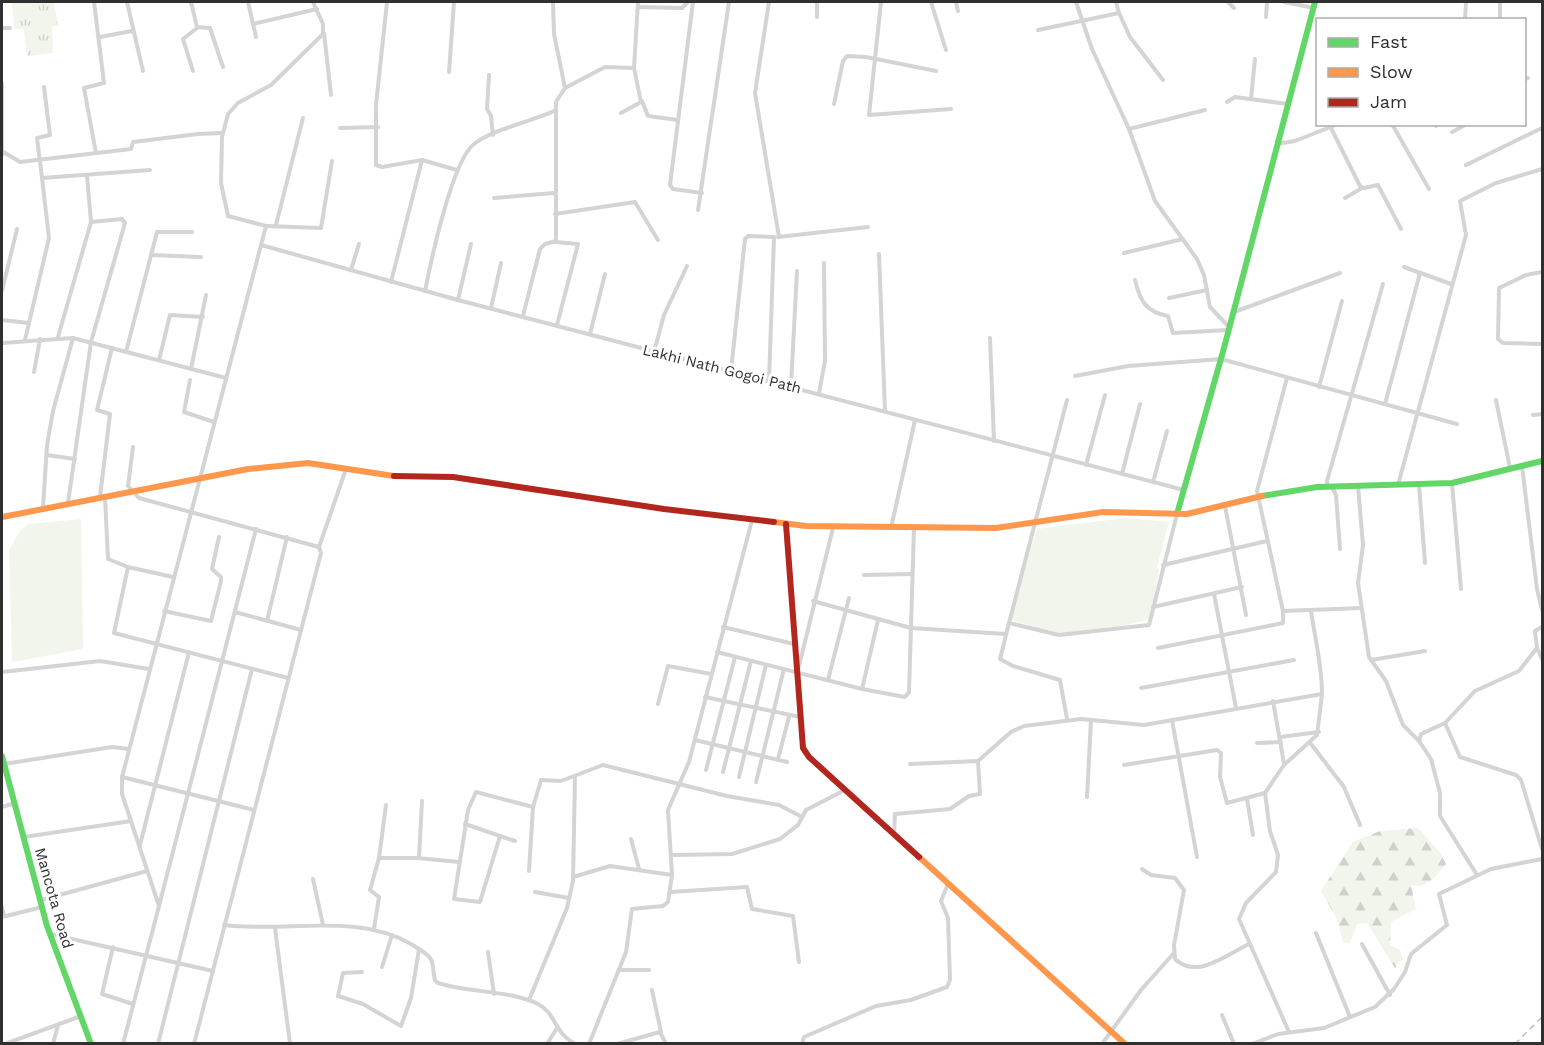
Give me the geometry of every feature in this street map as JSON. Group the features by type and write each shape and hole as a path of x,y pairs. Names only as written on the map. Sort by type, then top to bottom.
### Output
{"main road":[{"path":"1177,514 1221,359 1314,5"},
{"path":"2,517 201,478 285,464 320,464 396,477 453,477 664,510 786,524 833,528 996,528 1103,512 1177,514 1225,506 1258,497 1330,487 1452,483 1542,461"},
{"path":"786,524 803,748 843,791 1125,1044"},
{"name":"Mancota Road","path":"2,756 50,934 92,1043"}],"street":[{"path":"94,2 104,82 84,88 96,153"},
{"path":"127,2 142,70"},
{"path":"191,2 197,28"},
{"path":"248,2 256,37"},
{"path":"314,2 324,32 331,94"},
{"path":"387,2 376,105 377,167 422,160 457,170"},
{"path":"449,72 454,2"},
{"path":"553,2 554,34 565,88"},
{"path":"678,120 648,116 641,99 634,68 638,4 682,8 688,2"},
{"path":"693,2 670,187 702,193"},
{"path":"698,210 729,2"},
{"path":"769,2 755,93 777,237 769,381"},
{"path":"817,2 817,17"},
{"path":"881,2 870,116 951,109"},
{"path":"931,2 946,50"},
{"path":"956,2 958,10"},
{"path":"1076,2 1129,129 1155,201 1183,238 1202,270 1210,307 1229,328"},
{"path":"1116,2 1130,37 1163,80"},
{"path":"1228,2 1234,8"},
{"path":"1266,17 1267,2"},
{"path":"1284,2 1314,5"},
{"path":"1465,18 1466,2"},
{"path":"1500,2 1500,18"},
{"path":"253,24 317,9"},
{"path":"1038,30 1119,13"},
{"path":"2,28 10,28"},
{"path":"193,71 183,39 197,28 209,28 223,67"},
{"path":"100,37 132,31"},
{"path":"324,32 271,85 232,108 222,133 221,183 224,210 228,216 267,226 321,228 332,161"},
{"path":"834,104 847,56 876,59 936,71"},
{"path":"1251,99 1255,58"},
{"path":"555,242 555,111 560,93 565,88 605,67 634,68"},
{"path":"489,75 487,109 491,116 493,135"},
{"path":"2,83 2,152 20,162 130,149 133,142 222,133"},
{"path":"25,340 49,238 37,138 50,135 44,87"},
{"path":"1227,102 1235,97 1289,104"},
{"path":"621,113 638,104 641,99"},
{"path":"1129,129 1204,110"},
{"path":"425,291 457,170 473,145 555,111"},
{"path":"276,225 303,118"},
{"path":"1277,144 1295,141 1334,126"},
{"path":"1393,126 1429,189"},
{"path":"1452,132 1463,126"},
{"path":"340,128 378,127"},
{"path":"1331,128 1362,188"},
{"path":"1466,165 1542,128"},
{"path":"391,282 422,160"},
{"path":"1397,485 1466,235 1461,201 1489,186 1542,169"},
{"path":"42,178 150,170"},
{"path":"58,337 91,222 87,176"},
{"path":"1345,198 1362,188 1378,185 1401,229"},
{"path":"494,198 554,193"},
{"path":"555,214 635,202 658,240"},
{"path":"68,503 91,342 125,223 122,219 91,222"},
{"path":"159,906 120,789 155,643 267,226"},
{"path":"731,371 747,236 777,237 867,227"},
{"path":"2,291 17,229"},
{"path":"126,351 157,232 192,232"},
{"path":"1124,253 1183,238"},
{"path":"523,316 540,249 545,244 555,242 578,243 557,325"},
{"path":"351,270 359,244"},
{"path":"458,300 471,244"},
{"name":"Lakhi Nath Gogoi Path","path":"261,245 458,300 1184,490"},
{"path":"879,254 885,411"},
{"path":"151,255 201,257"},
{"path":"819,394 825,361 825,263"},
{"path":"491,308 501,264"},
{"path":"654,352 664,315 687,266"},
{"path":"1404,267 1451,285"},
{"path":"791,386 797,271"},
{"path":"1542,272 1526,275 1500,288 1497,339 1503,343 1542,344"},
{"path":"590,334 605,273"},
{"path":"1233,312 1340,273"},
{"path":"1385,404 1420,273"},
{"path":"1134,280 1142,302 1157,314 1168,316 1173,333 1229,328"},
{"path":"1340,549 1336,495 1327,481 1383,284"},
{"path":"1169,298 1207,290"},
{"path":"191,369 206,295"},
{"path":"1319,387 1342,301"},
{"path":"159,360 170,315 202,317"},
{"path":"2,320 29,323"},
{"path":"2,343 58,337 72,338 226,378"},
{"path":"43,508 46,455 53,411 72,338"},
{"path":"990,338 994,441"},
{"path":"34,372 40,339"},
{"path":"112,348 97,410 110,414 103,497 108,559 128,567 173,577"},
{"path":"1075,376 1128,366 1221,359 1457,424"},
{"path":"1158,648 1283,623 1283,611 1258,497 1258,484 1287,378"},
{"path":"190,380 184,412 214,422"},
{"path":"1086,465 1105,395"},
{"path":"1066,719 1060,680 1013,666 1000,659 1067,400"},
{"path":"1496,400 1510,468"},
{"path":"1122,474 1140,404"},
{"path":"1533,415 1542,414"},
{"path":"890,529 915,420"},
{"path":"1153,482 1167,431"},
{"path":"133,447 128,481 131,492 139,498 319,547"},
{"path":"46,455 75,459"},
{"path":"1522,466 1537,590 1542,610"},
{"path":"194,1044 321,553 319,547 345,469"},
{"path":"1452,483 1461,589"},
{"path":"1419,485 1425,563"},
{"path":"1358,486 1363,545 1358,583 1371,660 1386,681 1403,725 1419,741 1431,759 1440,793 1440,816 1477,875"},
{"path":"1225,506 1246,615"},
{"path":"1010,623 1051,634 1068,635 1149,625 1177,514"},
{"path":"589,1044 627,947 632,909 663,906 668,902 672,855 668,810 681,785 695,740 752,520"},
{"path":"797,673 813,601 833,528"},
{"path":"717,652 861,689 902,698 908,695 915,528"},
{"path":"123,1044 256,529"},
{"path":"164,611 211,621 221,581 221,577 212,569 219,537"},
{"path":"267,621 287,537"},
{"path":"1163,565 1267,541"},
{"path":"128,567 113,631 288,678"},
{"path":"864,575 912,574"},
{"path":"1153,607 1242,587"},
{"path":"1214,594 1220,636 1236,708"},
{"path":"828,680 849,598"},
{"path":"813,601 911,628 1006,634"},
{"path":"1283,611 1323,607 1362,608"},
{"path":"1124,765 1220,750 1220,777 1226,801 1229,804 1265,793 1284,765 1311,744 1319,732 1322,666 1315,646 1311,610"},
{"path":"235,612 301,630"},
{"path":"861,689 878,619"},
{"path":"723,627 794,645"},
{"path":"1542,627 1534,632 1542,659"},
{"path":"1419,741 1421,734 1445,723 1463,705 1469,694 1519,671 1537,648"},
{"path":"1371,660 1425,651"},
{"path":"139,845 189,652"},
{"path":"706,770 735,657"},
{"path":"1141,687 1294,660"},
{"path":"2,672 100,661 149,669"},
{"path":"723,772 751,661"},
{"path":"739,777 766,665"},
{"path":"658,704 668,666 711,674"},
{"path":"158,1044 252,669"},
{"path":"756,782 784,669"},
{"path":"910,764 978,761 1016,729 1066,719 1132,725 1322,694"},
{"path":"705,698 789,717 801,717"},
{"path":"1273,701 1284,765"},
{"path":"778,759 789,717"},
{"path":"1087,797 1091,720"},
{"path":"1172,720 1197,857"},
{"path":"1445,723 1460,757 1516,775 1521,780 1542,849"},
{"path":"1257,743 1319,732"},
{"path":"695,740 787,762"},
{"path":"1311,744 1344,788 1360,825"},
{"path":"4,764 112,747 129,749"},
{"path":"893,835 894,814 950,808 969,796 980,794 978,761"},
{"path":"529,871 533,807 542,780 561,781 603,765 681,785 779,804 802,817"},
{"path":"529,1000 561,926 569,898 573,877 575,776"},
{"path":"122,777 254,810"},
{"path":"672,855 718,856 745,850 783,837 798,825 806,810 843,791"},
{"path":"500,836 479,903 456,900 453,897 471,798 476,792 533,807"},
{"path":"1265,793 1270,831 1279,866 1241,911 1239,919 1289,1032"},
{"path":"1247,799 1253,835"},
{"path":"419,858 422,801"},
{"path":"2,807 15,803"},
{"path":"374,929 379,897 370,890 379,858 386,805"},
{"path":"24,837 131,821"},
{"path":"465,824 515,841"},
{"path":"631,839 639,869"},
{"path":"379,858 419,858 459,862"},
{"path":"1251,1044 1289,1032 1318,1030 1375,1007 1390,994 1405,972 1411,954 1447,925 1438,900 1439,894 1477,875 1511,864 1542,859"},
{"path":"573,877 610,866 672,875"},
{"path":"1142,869 1151,875 1175,878 1184,890 1174,952 1175,959 1184,968 1197,969 1249,944"},
{"path":"2,907 3,916 147,871"},
{"path":"313,879 323,925"},
{"path":"802,1044 804,1037 873,1007 911,1000 947,987 950,980 949,921 941,901 948,884"},
{"path":"670,892 747,887 750,908 753,910 793,916 799,962"},
{"path":"535,892 569,898"},
{"path":"224,925 275,928 323,925 374,929 392,934 430,958 435,980 438,983 468,991 529,1000 546,1010 561,1035 575,1044"},
{"path":"275,928 290,1044"},
{"path":"1317,933 1350,1017"},
{"path":"50,934 213,971"},
{"path":"382,968 392,934"},
{"path":"1362,944 1390,994"},
{"path":"113,947 102,994 133,1004"},
{"path":"362,972 343,973 338,996 363,1004 400,1026 411,998 419,949"},
{"path":"488,952 494,994"},
{"path":"1102,1044 1174,952"},
{"path":"619,970 649,970"},
{"path":"652,990 661,1032 666,1044"},
{"path":"1222,1015 1234,1044"},
{"path":"5,1044 81,1017"},
{"path":"53,1044 58,1025"},
{"path":"547,1044 557,1028"},
{"path":"617,1044 661,1032"}],"green space":[{"path":"12,2 54,2 58,26 52,26 53,53 27,56 24,29 14,29"},
{"path":"1125,518 1169,522 1157,567 1159,570 1150,619 1127,625 1056,634 1009,619 1037,529"},
{"path":"81,519 83,649 12,662 9,550 20,531 29,524"},
{"path":"1418,828 1441,854 1446,864 1427,883 1411,885 1416,909 1391,922 1390,945 1400,950 1403,959 1395,968 1367,923 1357,924 1350,943 1343,942 1337,919 1321,891 1353,842 1380,831"}],"railway":[{"path":"1515,1044 1542,1017"}],"traffic: fast":[{"path":"1177,514 1224,348 1315,2"},
{"path":"1262,496 1317,487 1452,483 1542,461"},
{"path":"2,756 47,926 91,1044"}],"traffic: slow":[{"path":"2,517 248,469 308,463 394,476"},
{"path":"774,522 806,526 996,528 1103,512 1187,514 1262,496"},
{"path":"919,857 1125,1044"}],"traffic: jam":[{"path":"394,476 453,477 664,509 774,522"},
{"path":"786,524 803,748 809,757 919,857"}]}
